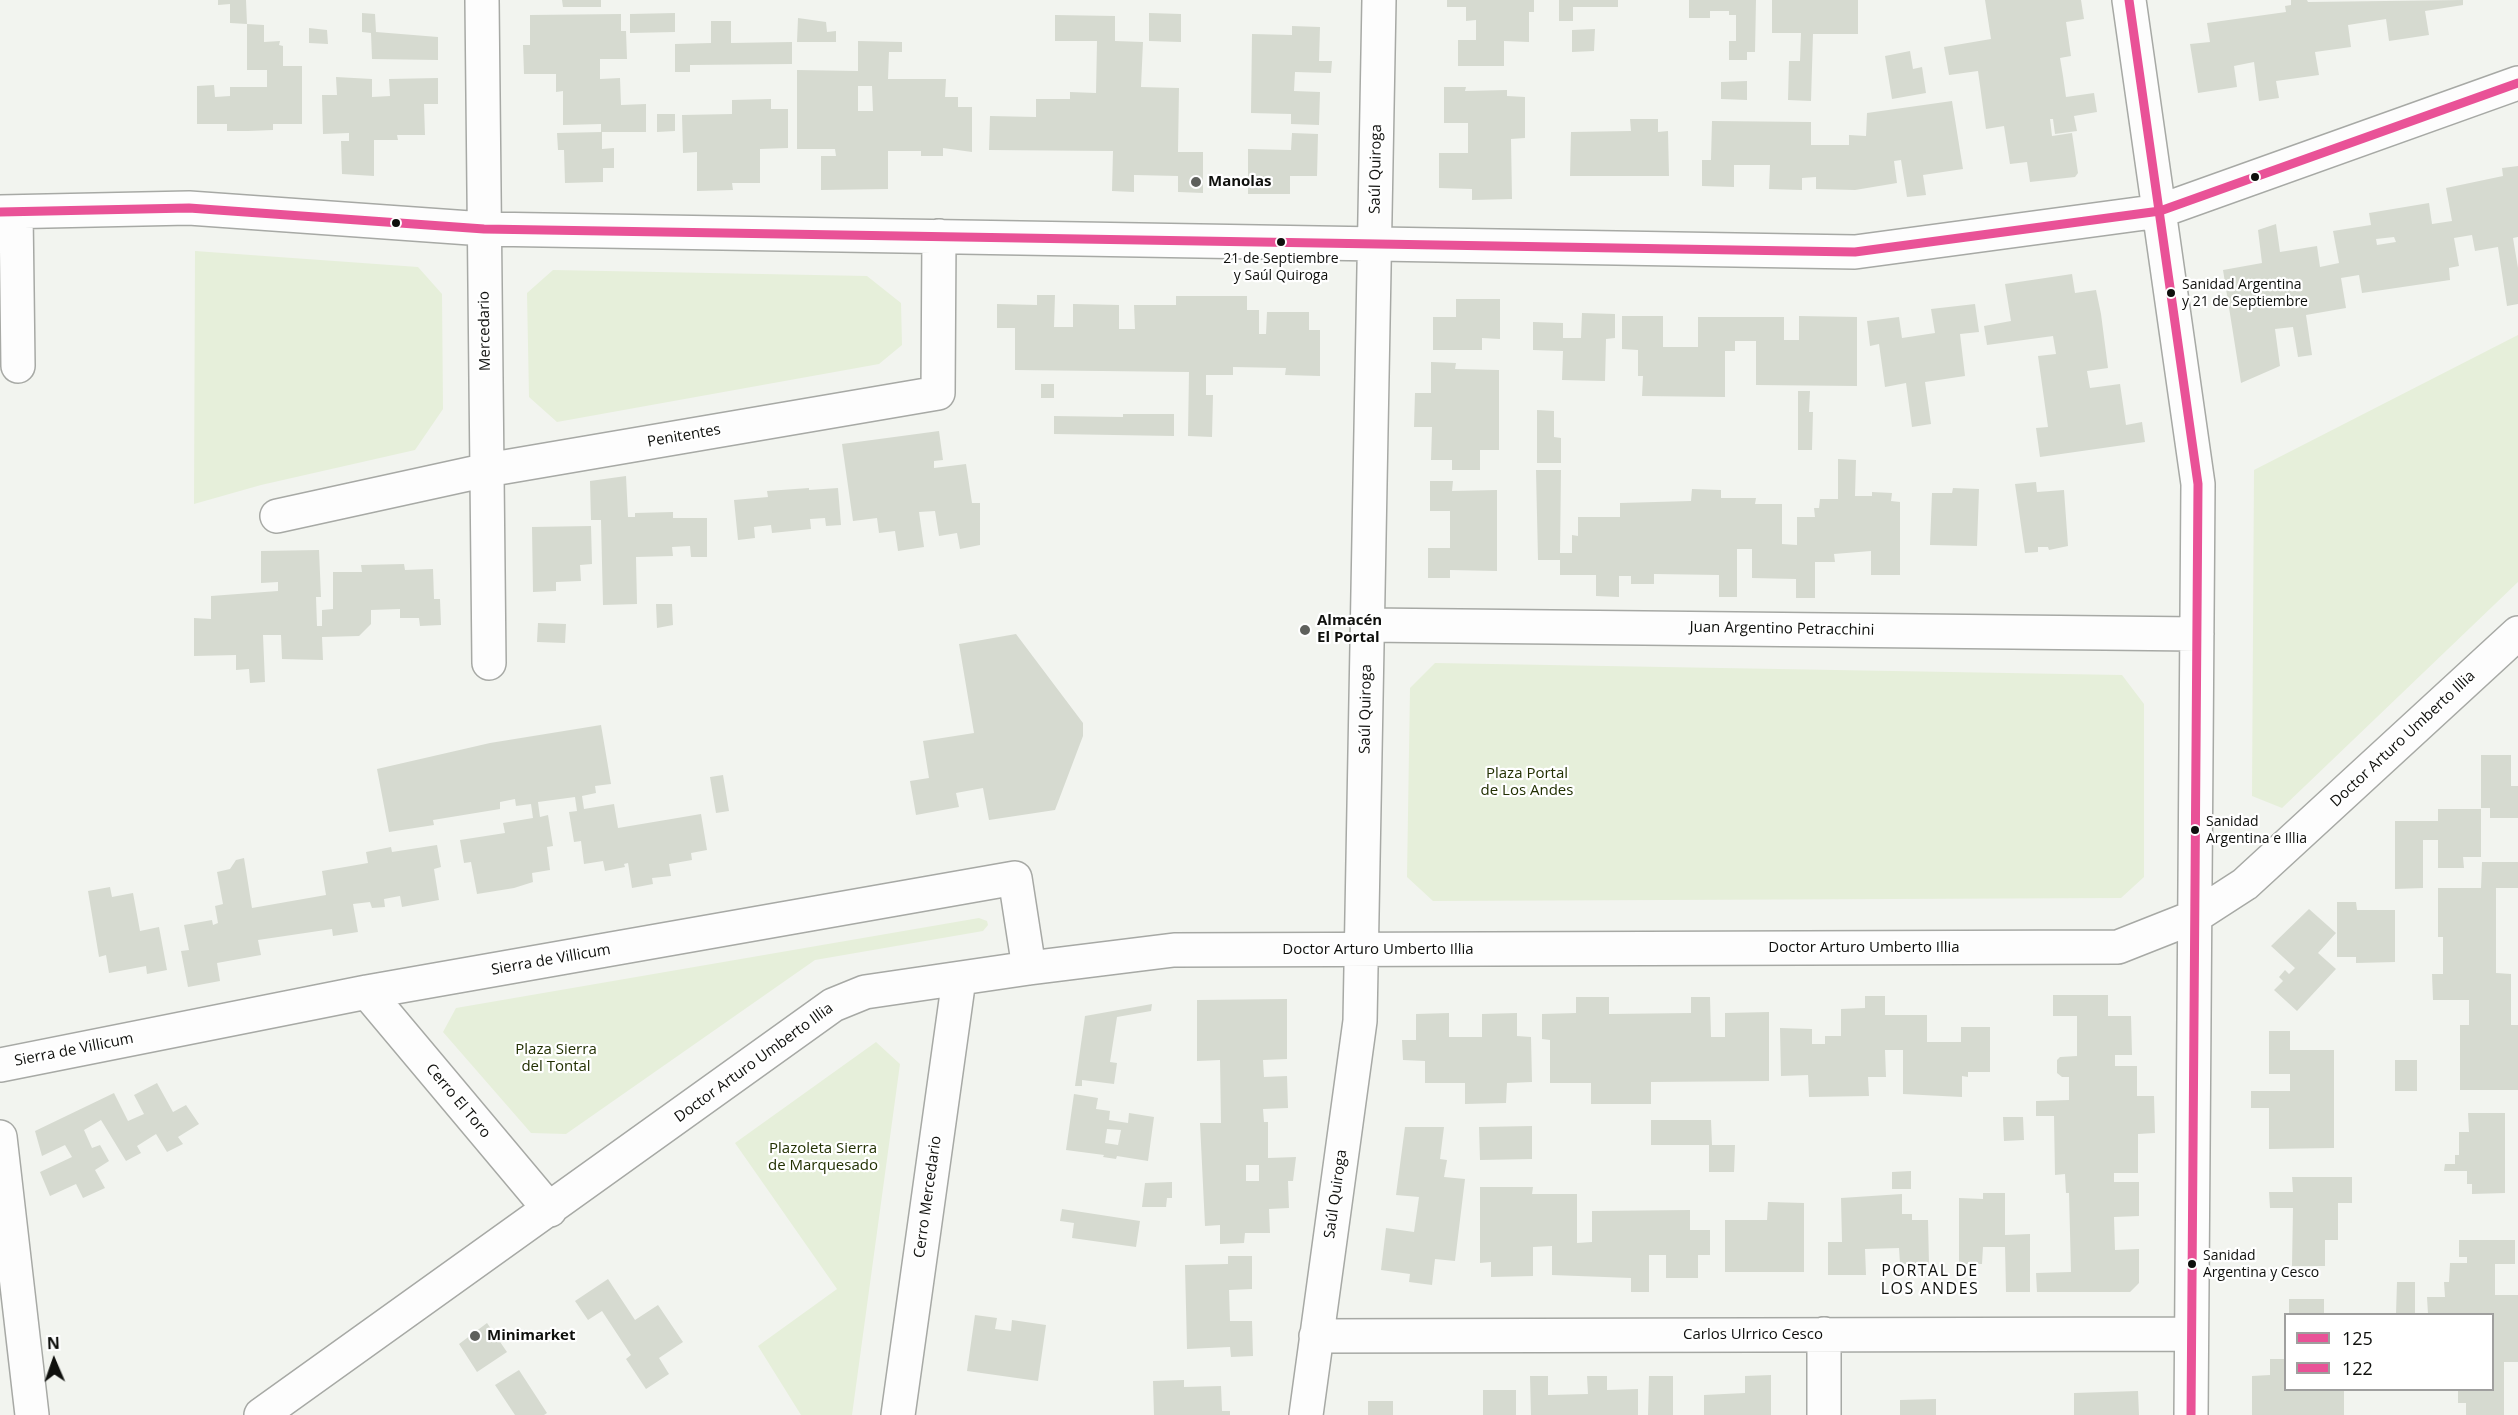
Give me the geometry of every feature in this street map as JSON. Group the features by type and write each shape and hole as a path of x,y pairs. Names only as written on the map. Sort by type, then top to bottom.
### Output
{"street":[{"name":"Mercedario","path":"482,0 489,663"},
{"name":"Saúl Quiroga","path":"1306,1415 1360,1021 1379,0"},
{"path":"2129,0 2198,484 2191,1415"},
{"path":"18,366 8,212 189,208 484,229 1855,252 2160,211 2518,83"},
{"name":"Penitentes","path":"277,516 487,470 938,393 939,236"},
{"name":"Juan Argentino Petracchini","path":"1367,625 2197,634"},
{"name":"Doctor Arturo Umberto Illia","path":"261,1415 833,1005 865,992 1174,950 2118,947 2194,917 2245,884 2518,633"},
{"name":"Sierra de Villicum","path":"0,1065 367,992 1015,878 1029,968"},
{"name":"Cerro Mercedario","path":"898,1415 959,979"},
{"name":"Cerro El Toro","path":"367,992 550,1210"},
{"path":"0,1137 32,1415"},
{"path":"1824,1334 1824,1415"},
{"name":"Carlos Ulrrico Cesco","path":"1316,1336 2190,1334"}],"green space":[{"path":"195,251 418,267 442,294 443,409 415,450 261,485 194,504"},
{"path":"553,270 867,276 901,303 902,345 879,364 557,422 529,397 527,293"},
{"path":"2518,335 2518,582 2282,808 2252,796 2254,470"},
{"name":"Plaza Portal de Los Andes","path":"1435,663 2122,675 2144,704 2144,877 2121,898 1433,901 1407,877 1410,688"},
{"name":"Plaza Sierra del Tontal","path":"979,918 987,921 988,925 983,931 815,960 566,1134 531,1133 443,1032 456,1008"},
{"name":"Plazoleta Sierra de Marquesado","path":"876,1042 900,1064 852,1415 801,1415 758,1346 837,1289 735,1143"}],"building":[{"path":"218,0 246,0 247,24 230,23 230,4 218,5"},
{"path":"562,0 601,0 601,7 563,7"},
{"path":"1447,0 1534,0 1534,12 1529,12 1529,42 1504,41 1504,66 1458,66 1458,40 1476,40 1476,20 1466,21 1466,7 1447,7"},
{"path":"1559,0 1618,0 1618,7 1573,7 1573,21 1559,21"},
{"path":"1689,0 1756,0 1755,52 1747,52 1747,60 1729,60 1729,41 1736,41 1736,15 1729,15 1729,11 1710,11 1710,18 1689,18"},
{"path":"1772,0 1858,0 1858,34 1813,34 1811,101 1788,100 1789,61 1800,61 1801,33 1772,33"},
{"path":"1985,0 2081,0 2084,19 2066,22 2071,56 2060,58 2066,97 2094,93 2097,112 2074,116 2077,131 2055,134 2053,119 2050,119 2052,136 2072,133 2078,173 2075,177 2030,182 2027,162 2010,164 2004,126 1986,129 1978,71 1949,75 1944,47 1991,39"},
{"path":"2291,0 2307,0 2308,2 2463,0 2463,5 2425,11 2429,35 2389,41 2386,19 2348,25 2351,47 2315,52 2319,75 2276,81 2279,98 2259,101 2254,62 2234,66 2237,87 2198,93 2190,44 2210,42 2207,23 2286,12 2285,6 2291,5"},
{"path":"362,13 375,14 376,32 438,37 438,60 372,59 371,33 362,32"},
{"path":"675,13 675,32 630,33 630,14"},
{"path":"1149,13 1181,14 1181,42 1149,41"},
{"path":"621,14 621,31 626,31 627,59 600,59 600,79 620,78 621,105 646,104 646,132 601,132 601,124 563,125 563,91 556,92 556,74 524,74 523,45 530,45 530,15"},
{"path":"1055,15 1115,16 1115,41 1143,42 1141,87 1179,88 1178,152 1203,152 1203,193 1178,192 1178,176 1134,175 1134,192 1112,191 1113,151 989,150 990,116 1036,117 1036,99 1070,99 1070,92 1096,93 1097,41 1055,41"},
{"path":"798,18 826,22 827,32 836,31 836,42 797,42"},
{"path":"711,21 731,21 731,43 792,42 792,64 690,65 690,72 675,72 675,44 711,43"},
{"path":"247,24 264,25 264,42 280,41 279,45 283,46 283,66 302,66 302,124 273,124 273,130 227,131 227,124 197,124 197,86 214,85 215,97 230,96 230,87 267,87 267,70 247,70"},
{"path":"1292,26 1320,27 1319,61 1332,61 1331,73 1295,72 1294,91 1320,92 1319,125 1291,124 1291,114 1251,113 1252,34 1292,35"},
{"path":"309,28 327,30 328,44 309,43"},
{"path":"1595,29 1594,51 1572,52 1572,30"},
{"path":"858,41 902,42 902,52 889,52 888,79 946,79 945,97 958,97 958,107 972,107 972,152 943,148 943,156 921,156 921,151 888,151 888,189 821,190 821,156 836,156 835,149 797,149 797,70 858,71","holes":["858,86 872,86 873,111 858,111"]},
{"path":"1910,51 1913,69 1922,67 1926,93 1892,99 1885,56"},
{"path":"336,77 372,79 372,97 390,96 389,79 438,78 438,104 424,104 425,135 397,135 398,140 374,140 374,176 342,174 341,141 349,141 349,133 323,134 322,95 337,95"},
{"path":"1747,81 1747,100 1721,99 1721,82"},
{"path":"1444,87 1466,87 1465,91 1507,90 1507,96 1525,97 1525,138 1511,139 1512,199 1472,200 1472,189 1439,188 1439,153 1468,153 1468,123 1444,123"},
{"path":"771,99 771,109 788,109 788,148 760,149 760,183 732,183 733,190 697,191 697,152 683,153 682,115 732,114 732,100"},
{"path":"1952,101 1963,169 1923,175 1926,195 1907,197 1901,160 1894,161 1897,183 1855,190 1816,189 1816,177 1802,178 1802,190 1769,189 1770,165 1734,165 1734,187 1702,186 1702,160 1711,160 1712,121 1811,122 1811,145 1849,145 1849,135 1866,136 1867,113"},
{"path":"657,114 675,114 675,131 657,132"},
{"path":"1630,119 1658,119 1658,132 1668,131 1669,176 1570,176 1571,132 1631,131"},
{"path":"602,132 602,149 614,148 614,168 603,168 603,182 565,183 564,150 558,150 557,133"},
{"path":"1292,133 1318,134 1317,176 1290,176 1290,194 1248,194 1248,149 1291,150"},
{"path":"2518,166 2518,237 2513,238 2518,268 2518,304 2507,306 2498,247 2475,251 2472,235 2454,238 2459,266 2449,268 2450,280 2362,293 2359,275 2341,278 2346,308 2306,315 2312,355 2298,357 2293,327 2275,329 2280,366 2241,383 2223,270 2262,263 2258,230 2276,224 2280,252 2317,246 2320,267 2339,263 2333,231 2371,225 2369,213 2429,203 2432,224 2452,221 2446,188 2503,176 2502,168","holes":["2394,237 2396,242 2377,245 2376,239"]},
{"path":"2072,274 2075,293 2096,290 2101,314 2108,368 2087,371 2090,388 2120,384 2126,425 2142,422 2145,442 2040,457 2036,428 2048,427 2038,356 2056,354 2053,336 1987,345 1984,326 2011,321 2005,284"},
{"path":"1037,295 1055,295 1054,327 1073,327 1073,304 1119,305 1119,329 1135,329 1134,305 1176,305 1176,296 1247,296 1247,310 1259,310 1259,334 1266,334 1267,312 1309,312 1309,330 1320,330 1320,376 1285,375 1286,368 1233,367 1233,375 1206,375 1206,395 1213,395 1212,437 1188,436 1189,372 1015,370 1015,328 997,328 997,304 1037,305"},
{"path":"1456,299 1500,299 1500,339 1482,338 1482,350 1433,350 1433,317 1456,317"},
{"path":"1975,304 1979,332 1960,334 1965,376 1925,382 1931,424 1912,427 1906,383 1885,387 1879,344 1870,346 1867,321 1899,317 1902,338 1935,333 1931,309"},
{"path":"1582,313 1615,314 1615,338 1606,339 1605,381 1562,380 1563,351 1533,350 1533,322 1563,323 1563,338 1581,338"},
{"path":"1622,316 1663,316 1663,347 1698,347 1698,317 1784,317 1784,340 1799,340 1799,316 1857,317 1857,386 1756,385 1756,341 1735,341 1735,351 1725,351 1725,397 1642,396 1643,376 1638,376 1638,350 1622,349"},
{"path":"1431,362 1456,363 1455,369 1499,370 1499,450 1480,450 1480,470 1452,470 1452,460 1431,460 1432,427 1414,427 1415,393 1431,393"},
{"path":"1041,384 1054,384 1054,398 1041,398"},
{"path":"1798,391 1810,391 1809,412 1813,412 1812,450 1798,450"},
{"path":"1537,410 1554,411 1554,437 1561,438 1561,463 1537,463"},
{"path":"1123,414 1174,414 1174,436 1054,434 1054,416 1123,417"},
{"path":"939,431 943,460 934,461 934,468 966,464 972,503 980,503 980,545 960,549 957,533 939,536 935,511 919,512 924,547 898,551 895,531 879,533 877,518 853,521 842,444"},
{"path":"1838,459 1856,460 1855,496 1872,496 1872,492 1892,493 1891,501 1900,502 1900,575 1871,575 1871,551 1834,554 1835,562 1815,562 1815,598 1796,598 1796,579 1752,578 1752,549 1737,549 1737,597 1719,597 1719,575 1654,574 1654,584 1631,584 1631,576 1619,576 1619,597 1596,596 1596,575 1560,575 1560,560 1538,560 1536,470 1561,470 1560,553 1572,553 1572,535 1578,536 1578,517 1620,517 1620,503 1691,501 1692,489 1721,490 1721,498 1756,498 1755,504 1782,504 1782,544 1797,545 1797,517 1815,517 1814,508 1819,508 1820,499 1838,499"},
{"path":"626,476 628,517 635,517 635,513 673,512 673,518 707,518 707,557 691,557 690,546 672,547 673,556 636,557 637,604 603,605 601,520 591,520 590,481"},
{"path":"1430,481 1453,481 1452,491 1497,490 1497,571 1450,570 1450,578 1428,578 1428,548 1450,548 1450,511 1430,511"},
{"path":"2036,482 2037,492 2064,490 2068,546 2049,550 2048,547 2038,547 2038,552 2025,553 2015,484"},
{"path":"809,488 809,490 838,488 841,525 826,526 825,518 810,519 811,529 772,533 771,525 754,527 755,538 738,540 734,500 768,497 767,491"},
{"path":"1953,488 1979,489 1977,546 1930,545 1932,493 1952,493"},
{"path":"591,526 592,564 580,565 581,581 556,582 556,591 533,592 532,527"},
{"path":"319,550 321,597 316,597 317,626 322,626 322,610 333,609 333,572 362,572 361,565 404,564 405,570 433,569 434,599 440,599 441,625 420,626 419,618 400,618 400,609 371,610 371,624 359,636 322,637 323,660 282,659 281,635 263,635 265,682 250,683 249,669 236,670 236,655 194,656 194,618 211,619 211,596 278,591 278,582 261,583 261,551"},
{"path":"656,604 672,604 673,625 657,628"},
{"path":"538,623 566,624 565,643 537,642"},
{"path":"1016,634 1083,723 1083,736 1055,810 989,820 983,788 956,793 959,807 916,815 910,781 929,778 923,741 974,733 959,644"},
{"path":"601,725 611,784 595,786 596,793 582,796 584,809 614,804 618,828 701,814 707,850 691,853 692,860 669,864 671,876 652,878 653,884 632,888 628,863 624,864 625,867 605,871 603,861 584,864 581,841 574,842 569,812 577,811 575,797 538,802 540,817 548,815 553,846 547,847 550,870 532,873 533,882 514,888 477,894 471,862 464,863 460,840 505,833 503,823 533,818 531,804 516,806 515,799 500,802 500,809 433,820 434,825 389,832 377,769 490,743"},
{"path":"2481,755 2511,755 2511,786 2518,786 2518,818 2490,818 2490,808 2481,808"},
{"path":"723,775 729,811 716,813 710,777"},
{"path":"2438,809 2481,809 2481,857 2463,857 2464,868 2438,868 2438,840 2423,840 2423,888 2395,889 2395,821 2438,821"},
{"path":"437,845 441,867 434,869 439,900 402,907 400,896 384,899 385,907 372,908 370,902 353,904 358,932 333,936 332,929 258,940 261,955 217,963 220,981 188,987 181,951 189,950 184,925 212,920 213,925 218,923 215,906 223,904 217,872 230,869 236,860 244,858 252,908 326,895 322,871 368,863 366,852 391,847 392,852"},
{"path":"2482,862 2518,862 2518,888 2496,888 2496,973 2511,974 2511,1025 2518,1025 2518,1090 2460,1090 2460,1025 2469,1025 2469,1000 2433,1000 2432,974 2443,974 2443,937 2438,937 2438,888 2481,888"},
{"path":"110,887 112,897 133,893 140,931 159,927 167,970 147,974 146,966 109,973 106,955 99,957 88,891"},
{"path":"2337,902 2356,902 2357,910 2395,910 2395,962 2356,963 2356,957 2337,957"},
{"path":"2309,909 2336,933 2318,953 2336,969 2297,1011 2274,990 2283,981 2279,977 2285,970 2289,974 2295,968 2271,946"},
{"path":"2053,995 2108,995 2108,1016 2131,1016 2132,1055 2115,1055 2115,1066 2137,1066 2137,1096 2154,1096 2155,1133 2138,1134 2138,1173 2114,1173 2114,1182 2139,1182 2139,1216 2114,1217 2115,1250 2139,1249 2139,1283 2130,1292 2037,1292 2036,1273 2071,1272 2069,1193 2066,1193 2065,1174 2055,1175 2054,1116 2036,1116 2036,1101 2069,1100 2069,1077 2062,1077 2057,1073 2057,1060 2060,1057 2077,1056 2077,1016 2053,1016"},
{"path":"1865,996 1885,996 1885,1015 1927,1015 1927,1042 1961,1042 1961,1027 1990,1027 1990,1072 1968,1072 1968,1077 1962,1076 1962,1097 1903,1094 1903,1050 1885,1050 1886,1077 1868,1077 1869,1096 1809,1097 1808,1075 1781,1076 1780,1028 1812,1029 1812,1044 1825,1044 1825,1036 1841,1036 1841,1009 1865,1008"},
{"path":"1576,997 1609,997 1609,1014 1691,1013 1691,997 1710,997 1711,1037 1725,1037 1725,1013 1769,1012 1769,1081 1651,1082 1651,1104 1591,1104 1591,1083 1550,1083 1550,1040 1542,1039 1542,1014 1576,1013"},
{"path":"1287,999 1287,1059 1263,1060 1264,1077 1287,1076 1288,1108 1263,1109 1264,1122 1268,1122 1268,1158 1296,1157 1293,1181 1288,1181 1289,1208 1269,1209 1270,1233 1245,1233 1244,1243 1220,1244 1220,1225 1205,1226 1200,1123 1221,1123 1220,1060 1197,1061 1197,1000","holes":["1246,1165 1259,1165 1259,1181 1246,1181"]},
{"path":"1152,1004 1151,1011 1117,1017 1110,1062 1117,1063 1114,1084 1082,1080 1082,1086 1075,1086 1085,1016"},
{"path":"1449,1013 1449,1037 1482,1037 1482,1014 1517,1013 1517,1036 1531,1037 1532,1082 1507,1083 1506,1103 1465,1104 1465,1083 1425,1083 1425,1061 1403,1060 1402,1040 1416,1040 1416,1014"},
{"path":"2269,1031 2290,1031 2290,1050 2334,1050 2334,1148 2269,1149 2269,1108 2251,1108 2251,1091 2290,1091 2290,1074 2269,1074"},
{"path":"2395,1060 2417,1060 2417,1091 2395,1091"},
{"path":"157,1083 173,1112 186,1105 199,1124 178,1137 183,1144 167,1152 156,1134 137,1146 141,1153 126,1161 101,1120 84,1130 92,1148 100,1145 109,1161 95,1170 105,1188 83,1198 76,1184 50,1196 40,1172 72,1157 65,1145 42,1156 35,1131 114,1093 128,1121 144,1114 134,1095"},
{"path":"1074,1094 1098,1098 1096,1109 1110,1111 1109,1120 1128,1123 1129,1113 1154,1117 1148,1161 1117,1156 1116,1159 1103,1157 1104,1155 1066,1150","holes":["1107,1129 1121,1130 1118,1145 1105,1143"]},
{"path":"2468,1113 2505,1113 2505,1193 2472,1194 2472,1184 2467,1184 2467,1171 2444,1171 2445,1164 2455,1164 2455,1155 2459,1155 2459,1132 2469,1132"},
{"path":"2003,1117 2023,1117 2024,1140 2004,1141"},
{"path":"1651,1120 1711,1120 1712,1145 1735,1145 1734,1172 1709,1172 1709,1145 1651,1145"},
{"path":"1532,1126 1532,1159 1480,1160 1479,1127"},
{"path":"1405,1127 1444,1127 1440,1159 1447,1160 1444,1177 1465,1179 1455,1261 1435,1259 1432,1285 1409,1282 1410,1274 1381,1270 1386,1228 1414,1232 1419,1197 1396,1195"},
{"path":"1911,1171 1911,1189 1892,1189 1892,1172"},
{"path":"2292,1177 2352,1177 2352,1203 2338,1203 2338,1240 2325,1240 2325,1266 2292,1266 2293,1208 2270,1208 2269,1192 2293,1192"},
{"path":"1172,1182 1172,1198 1167,1198 1166,1207 1142,1207 1145,1183"},
{"path":"1480,1187 1533,1187 1532,1194 1577,1194 1577,1243 1592,1242 1592,1211 1690,1210 1690,1230 1710,1230 1710,1255 1698,1255 1698,1278 1666,1278 1666,1255 1649,1255 1649,1292 1631,1292 1631,1278 1552,1275 1552,1246 1533,1247 1533,1276 1491,1277 1491,1262 1480,1263"},
{"path":"1983,1193 2005,1193 2005,1235 2030,1234 2030,1292 2006,1292 2005,1247 1983,1247 1982,1264 1959,1264 1959,1198 1983,1199"},
{"path":"1902,1194 1902,1214 1912,1214 1912,1220 1928,1220 1929,1264 1900,1264 1899,1248 1865,1249 1866,1275 1828,1275 1828,1242 1842,1242 1841,1198"},
{"path":"1768,1202 1804,1203 1804,1272 1725,1272 1725,1220 1767,1220"},
{"path":"1062,1209 1140,1221 1136,1247 1072,1238 1074,1223 1060,1221"},
{"path":"2459,1240 2515,1240 2515,1264 2495,1264 2495,1295 2518,1295 2518,1362 2504,1362 2504,1415 2466,1415 2466,1403 2458,1403 2458,1391 2494,1391 2494,1313 2428,1313 2427,1297 2445,1297 2444,1282 2449,1282 2450,1263 2467,1263 2467,1257 2459,1257"},
{"path":"1228,1256 1252,1256 1252,1289 1229,1290 1230,1321 1252,1321 1253,1356 1231,1357 1230,1347 1187,1349 1185,1265 1228,1264"},
{"path":"608,1279 635,1320 658,1305 683,1342 659,1358 669,1374 646,1389 626,1359 631,1355 602,1311 588,1320 575,1301"},
{"path":"2397,1282 2415,1282 2415,1313 2396,1313"},
{"path":"2289,1299 2324,1299 2324,1313 2289,1313"},
{"path":"975,1315 997,1318 995,1329 1011,1331 1012,1320 1046,1325 1038,1381 967,1371"},
{"path":"487,1323 507,1352 477,1372 459,1344"},
{"path":"2270,1359 2284,1359 2284,1391 2344,1391 2344,1415 2252,1415 2252,1376 2270,1375"},
{"path":"519,1370 547,1413 544,1415 515,1415 495,1385"},
{"path":"1771,1375 1771,1415 1704,1415 1704,1395 1745,1393 1745,1376"},
{"path":"1530,1376 1548,1376 1548,1395 1588,1394 1587,1376 1607,1376 1607,1390 1638,1389 1638,1415 1531,1415"},
{"path":"1649,1376 1673,1376 1673,1415 1648,1415"},
{"path":"1184,1380 1184,1387 1221,1386 1222,1411 1230,1411 1230,1415 1154,1415 1153,1381"},
{"path":"1483,1390 1516,1390 1516,1415 1483,1415"},
{"path":"2138,1391 2139,1415 2074,1415 2074,1393"},
{"path":"1936,1399 1936,1415 1900,1415 1900,1400"},
{"path":"1368,1401 1393,1401 1393,1415 1368,1415"}],"transit line":[{"name":"122","path":"2129,0 2198,484 2191,1415"},
{"name":"125","path":"0,212 189,208 484,229 1855,252 2160,211 2518,83"}],"place":[{"name":"Manolas","path":"1196,182"},
{"name":"21 de Septiembre y Saúl Quiroga","path":"1281,242"},
{"name":"Sanidad Argentina y 21 de Septiembre","path":"2171,293"},
{"name":"Almacén El Portal","path":"1305,630"},
{"name":"Sanidad Argentina e Illia","path":"2195,830"},
{"name":"Sanidad Argentina y Cesco","path":"2192,1264"},
{"name":"Minimarket","path":"475,1336"}],"district":[{"name":"PORTAL DE LOS ANDES","path":"1930,1280"}]}
